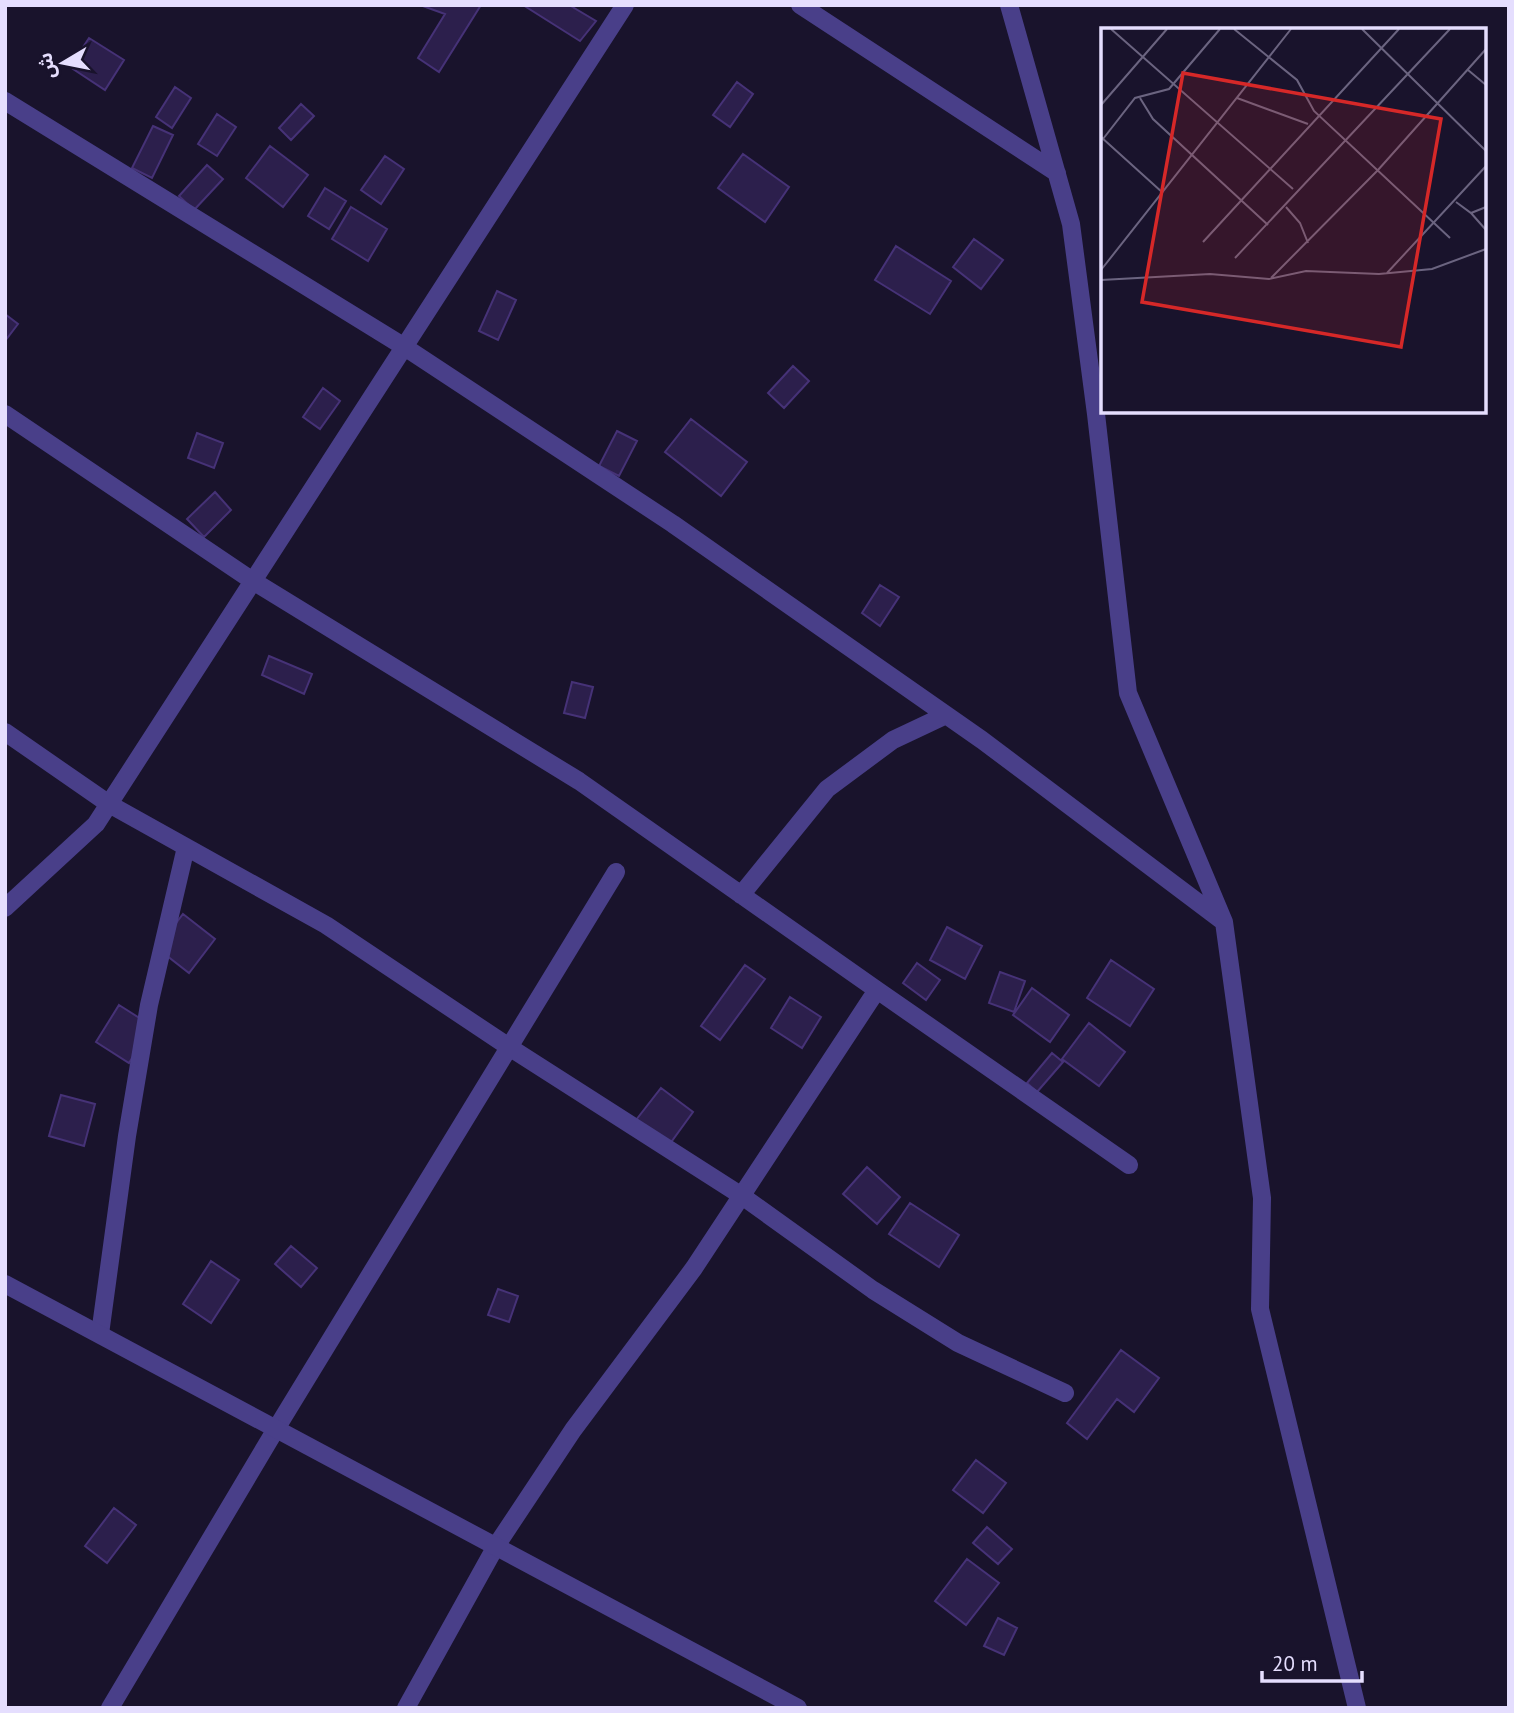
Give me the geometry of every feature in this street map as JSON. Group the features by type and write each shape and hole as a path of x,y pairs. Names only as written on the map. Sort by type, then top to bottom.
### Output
{"street":[{"path":"5,908 96,824 625,5"},
{"path":"800,5 1057,173"},
{"path":"1009,5 1071,224 1128,693 1224,922 1262,1198 1261,1309 1357,1708"},
{"path":"5,101 404,346 684,532 946,715 1224,922"},
{"path":"5,414 253,581 579,781 1129,1165"},
{"path":"741,895 827,789 893,740 946,715"},
{"path":"5,732 109,804 326,925 509,1047 742,1196 873,1290 958,1343 1065,1393"},
{"path":"100,1335 127,1136 149,1005 186,847"},
{"path":"110,1708 276,1429 616,873"},
{"path":"405,1708 496,1546 573,1430 694,1268 877,990"},
{"path":"5,1284 792,1706"}],"building":[{"path":"420,5 481,5 439,72 418,58 445,14"},
{"path":"523,5 569,5 596,21 580,41"},
{"path":"89,38 124,60 105,90 70,67"},
{"path":"737,82 753,94 730,127 713,115"},
{"path":"175,87 191,98 172,128 156,117"},
{"path":"301,104 314,116 291,140 279,128"},
{"path":"217,114 236,127 217,156 198,144"},
{"path":"153,126 173,135 152,178 132,168"},
{"path":"270,146 308,175 283,207 246,178"},
{"path":"743,154 789,187 765,222 718,188"},
{"path":"385,156 404,169 381,204 361,190"},
{"path":"207,165 223,179 194,210 179,196"},
{"path":"325,188 346,201 329,229 308,216"},
{"path":"351,207 387,229 368,261 332,239"},
{"path":"974,239 1003,260 981,289 953,267"},
{"path":"896,246 951,281 930,314 875,280"},
{"path":"497,291 516,300 498,340 479,331"},
{"path":"5,314 18,324 5,341"},
{"path":"793,366 809,381 784,408 768,393"},
{"path":"323,388 340,401 320,429 303,417"},
{"path":"691,419 747,462 721,496 665,452"},
{"path":"617,431 637,441 619,476 599,466"},
{"path":"197,433 223,443 214,468 188,458"},
{"path":"215,492 231,510 204,537 187,519"},
{"path":"880,585 899,597 880,626 862,613"},
{"path":"269,656 312,674 304,694 262,675"},
{"path":"572,682 593,687 585,718 564,713"},
{"path":"183,914 215,939 189,973 157,948"},
{"path":"947,927 982,946 965,979 930,960"},
{"path":"1111,960 1154,989 1130,1026 1087,998"},
{"path":"917,963 940,980 926,1000 903,983"},
{"path":"745,965 765,979 720,1040 701,1026"},
{"path":"1000,972 1025,981 1014,1012 989,1003"},
{"path":"1032,988 1069,1015 1050,1042 1013,1015"},
{"path":"790,997 821,1017 802,1048 771,1028"},
{"path":"119,1005 152,1026 129,1063 96,1042"},
{"path":"1089,1023 1125,1052 1099,1086 1062,1059"},
{"path":"1052,1053 1063,1062 1037,1092 1027,1083"},
{"path":"661,1088 693,1112 669,1145 636,1120"},
{"path":"61,1095 95,1104 84,1146 49,1136"},
{"path":"867,1167 900,1197 877,1224 843,1194"},
{"path":"910,1203 959,1235 939,1267 889,1234"},
{"path":"291,1246 317,1268 301,1287 275,1264"},
{"path":"211,1261 239,1280 211,1323 183,1304"},
{"path":"498,1289 518,1296 509,1322 488,1315"},
{"path":"1121,1350 1159,1378 1134,1412 1117,1399 1087,1439 1067,1423"},
{"path":"976,1460 1006,1483 983,1513 953,1490"},
{"path":"114,1508 136,1525 107,1563 85,1546"},
{"path":"987,1527 1012,1549 998,1564 973,1543"},
{"path":"967,1559 999,1583 966,1625 935,1601"},
{"path":"998,1618 1017,1628 1004,1655 984,1646"}]}
